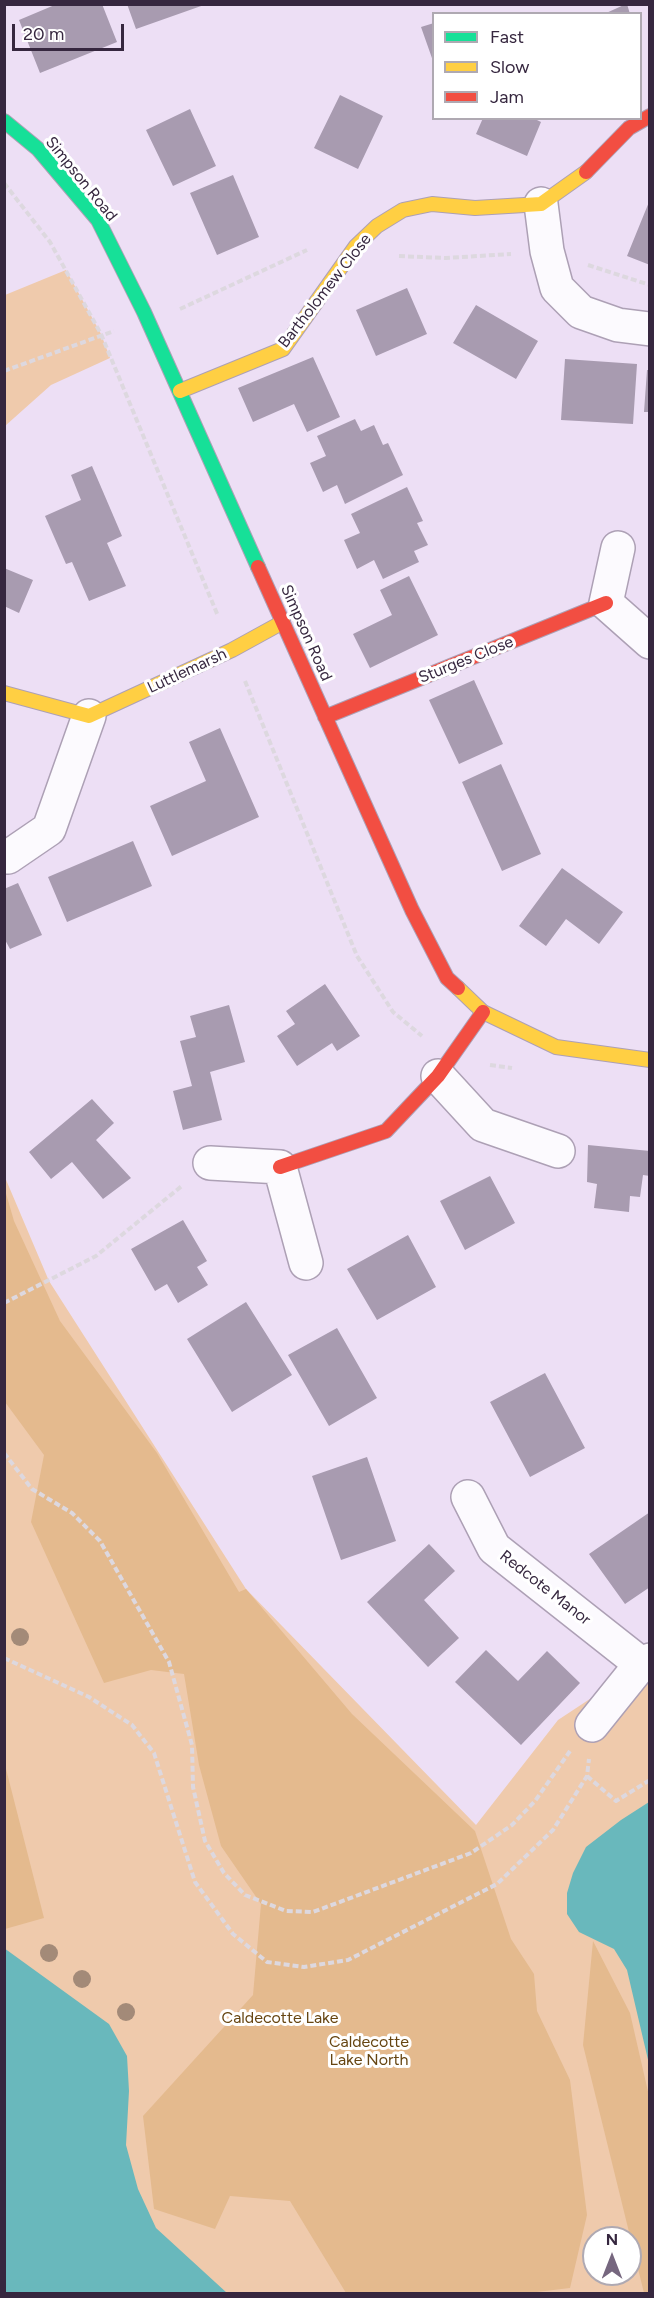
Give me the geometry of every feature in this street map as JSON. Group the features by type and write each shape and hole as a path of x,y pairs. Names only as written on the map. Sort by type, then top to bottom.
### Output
{"street":[{"path":"650,116 629,128 590,169 541,204 547,251 557,288 581,312 618,326 650,329"},
{"name":"Simpson Road","path":"4,121 38,149 98,220 180,391 412,910 447,978 483,1012 556,1047 650,1060"},
{"name":"Bartholomew Close","path":"180,391 283,349 356,246 377,226 403,210 432,204 475,208 541,204"},
{"path":"618,548 606,603 650,642"},
{"name":"Sturges Close","path":"325,717 606,603"},
{"name":"Luttlemarsh","path":"89,717 232,650 283,622"},
{"path":"4,693 89,717 49,829 8,857"},
{"path":"210,1163 280,1167 386,1131 438,1076 483,1012"},
{"path":"438,1076 483,1125 558,1151"},
{"path":"280,1167 306,1263"},
{"name":"Redcote Manor","path":"468,1497 494,1548 645,1662 592,1725"}],"path":[{"path":"4,371 101,334"},
{"path":"4,1303 96,1256 210,1163"},
{"path":"4,1453 32,1489 72,1513 100,1541 169,1662 192,1745 193,1787 205,1840 224,1873 245,1895 286,1911 313,1912 471,1853 512,1825 535,1801 563,1759 592,1725"},
{"path":"4,1658 89,1697 132,1725 154,1753 195,1882 233,1934 267,1962 304,1967 348,1960 497,1884 553,1830 587,1776 592,1725"},
{"path":"587,1776 616,1802 650,1780"}],"green space":[{"path":"66,270 101,334 110,358 51,385 5,426 5,295"},
{"name":"Caldecotte Lake","path":"4,1175 49,1281 246,1589 476,1825 558,1720 649,1660 649,2293 5,2293"},
{"name":"Caldecotte Lake North","path":"5,1190 14,1221 60,1321 157,1453 239,1592 246,1589 352,1714 475,1831 511,1939 534,1974 537,2011 570,2080 587,2215 584,2226 582,2226 582,2236 570,2288 520,2294 346,2293 290,2201 230,2196 215,2229 154,2209 143,2116 253,1995 261,1904 221,1846 199,1765 184,1674 151,1670 104,1683 31,1522 44,1455 5,1402"},
{"path":"4,1761 44,1918 5,1929 4,1929"},
{"path":"593,1941 630,2013 649,2096 649,2293 644,2293 642,2285 642,2226 628,2226 583,2045"}],"shaded area":[{"path":"649,1802 649,2064 627,1970 614,1949 579,1932 567,1914 567,1893 573,1873 586,1847"},
{"path":"4,1948 109,2024 127,2056 129,2091 126,2145 138,2189 156,2228 227,2293 5,2293"}],"building":[{"path":"57,4 102,4 117,42 40,73 19,20"},
{"path":"127,4 204,4 204,5 136,29"},
{"path":"626,4 629,12 608,12"},
{"path":"432,24 432,58 421,27"},
{"path":"340,95 383,116 358,169 314,148"},
{"path":"190,109 216,166 173,186 146,130"},
{"path":"482,120 537,120 541,122 527,156 476,134"},
{"path":"233,175 259,237 217,255 190,193"},
{"path":"650,202 650,265 627,256"},
{"path":"407,288 427,334 376,356 356,310"},
{"path":"476,305 538,341 516,379 453,343"},
{"path":"313,357 340,417 307,432 294,404 253,422 238,388"},
{"path":"565,359 637,364 633,424 561,420"},
{"path":"647,370 650,370 650,412 644,412"},
{"path":"355,419 361,431 374,425 383,445 388,443 403,475 345,504 337,485 323,492 310,463 326,456 317,436"},
{"path":"92,466 122,536 107,543 126,586 89,601 72,562 66,564 45,516 81,500 71,475"},
{"path":"407,487 423,521 417,523 428,545 414,551 419,562 383,579 374,560 357,569 344,540 360,533 351,514"},
{"path":"4,568 33,580 19,613 4,606"},
{"path":"409,576 438,635 370,668 353,634 392,615 380,590"},
{"path":"474,680 503,744 459,764 429,700"},
{"path":"220,728 259,817 172,856 150,806 206,781 189,742"},
{"path":"501,764 541,854 502,871 462,782"},
{"path":"133,841 152,886 67,922 48,877"},
{"path":"562,868 623,912 599,944 566,919 546,946 519,926"},
{"path":"18,883 42,935 10,949 4,938 4,889"},
{"path":"325,984 360,1036 337,1051 332,1043 297,1066 277,1036 295,1024 286,1011"},
{"path":"229,1005 245,1062 210,1072 222,1120 183,1130 173,1091 192,1086 180,1041 196,1037 190,1016"},
{"path":"92,1099 114,1123 96,1140 131,1178 103,1199 72,1162 51,1179 29,1152"},
{"path":"588,1145 650,1151 650,1176 643,1175 640,1197 630,1196 629,1212 594,1208 597,1184 587,1182"},
{"path":"490,1176 515,1223 465,1250 440,1201"},
{"path":"183,1220 207,1261 197,1267 208,1285 178,1303 167,1284 155,1291 131,1249"},
{"path":"408,1235 436,1287 377,1320 347,1269"},
{"path":"246,1302 292,1375 232,1412 187,1339"},
{"path":"337,1328 377,1398 329,1426 288,1355"},
{"path":"545,1373 585,1448 530,1477 490,1402"},
{"path":"367,1457 396,1541 341,1560 312,1476"},
{"path":"650,1512 650,1587 625,1604 589,1554"},
{"path":"429,1544 455,1571 424,1600 459,1638 428,1667 367,1602"},
{"path":"486,1650 518,1681 547,1651 580,1683 521,1745 455,1682"}],"traffic: fast":[{"path":"4,121 38,149 98,220 144,312 258,567"}],"traffic: slow":[{"path":"180,391 283,349 356,246 377,226 403,210 432,204 475,208 541,204 586,172"},
{"path":"4,693 89,716 232,650 283,622"},
{"path":"458,988 483,1012 556,1047 650,1060"}],"traffic: jam":[{"path":"586,172 629,128 650,116"},
{"path":"258,567 412,910 447,978 458,988"},
{"path":"325,717 606,603"},
{"path":"280,1167 386,1131 438,1076 483,1012"}]}
